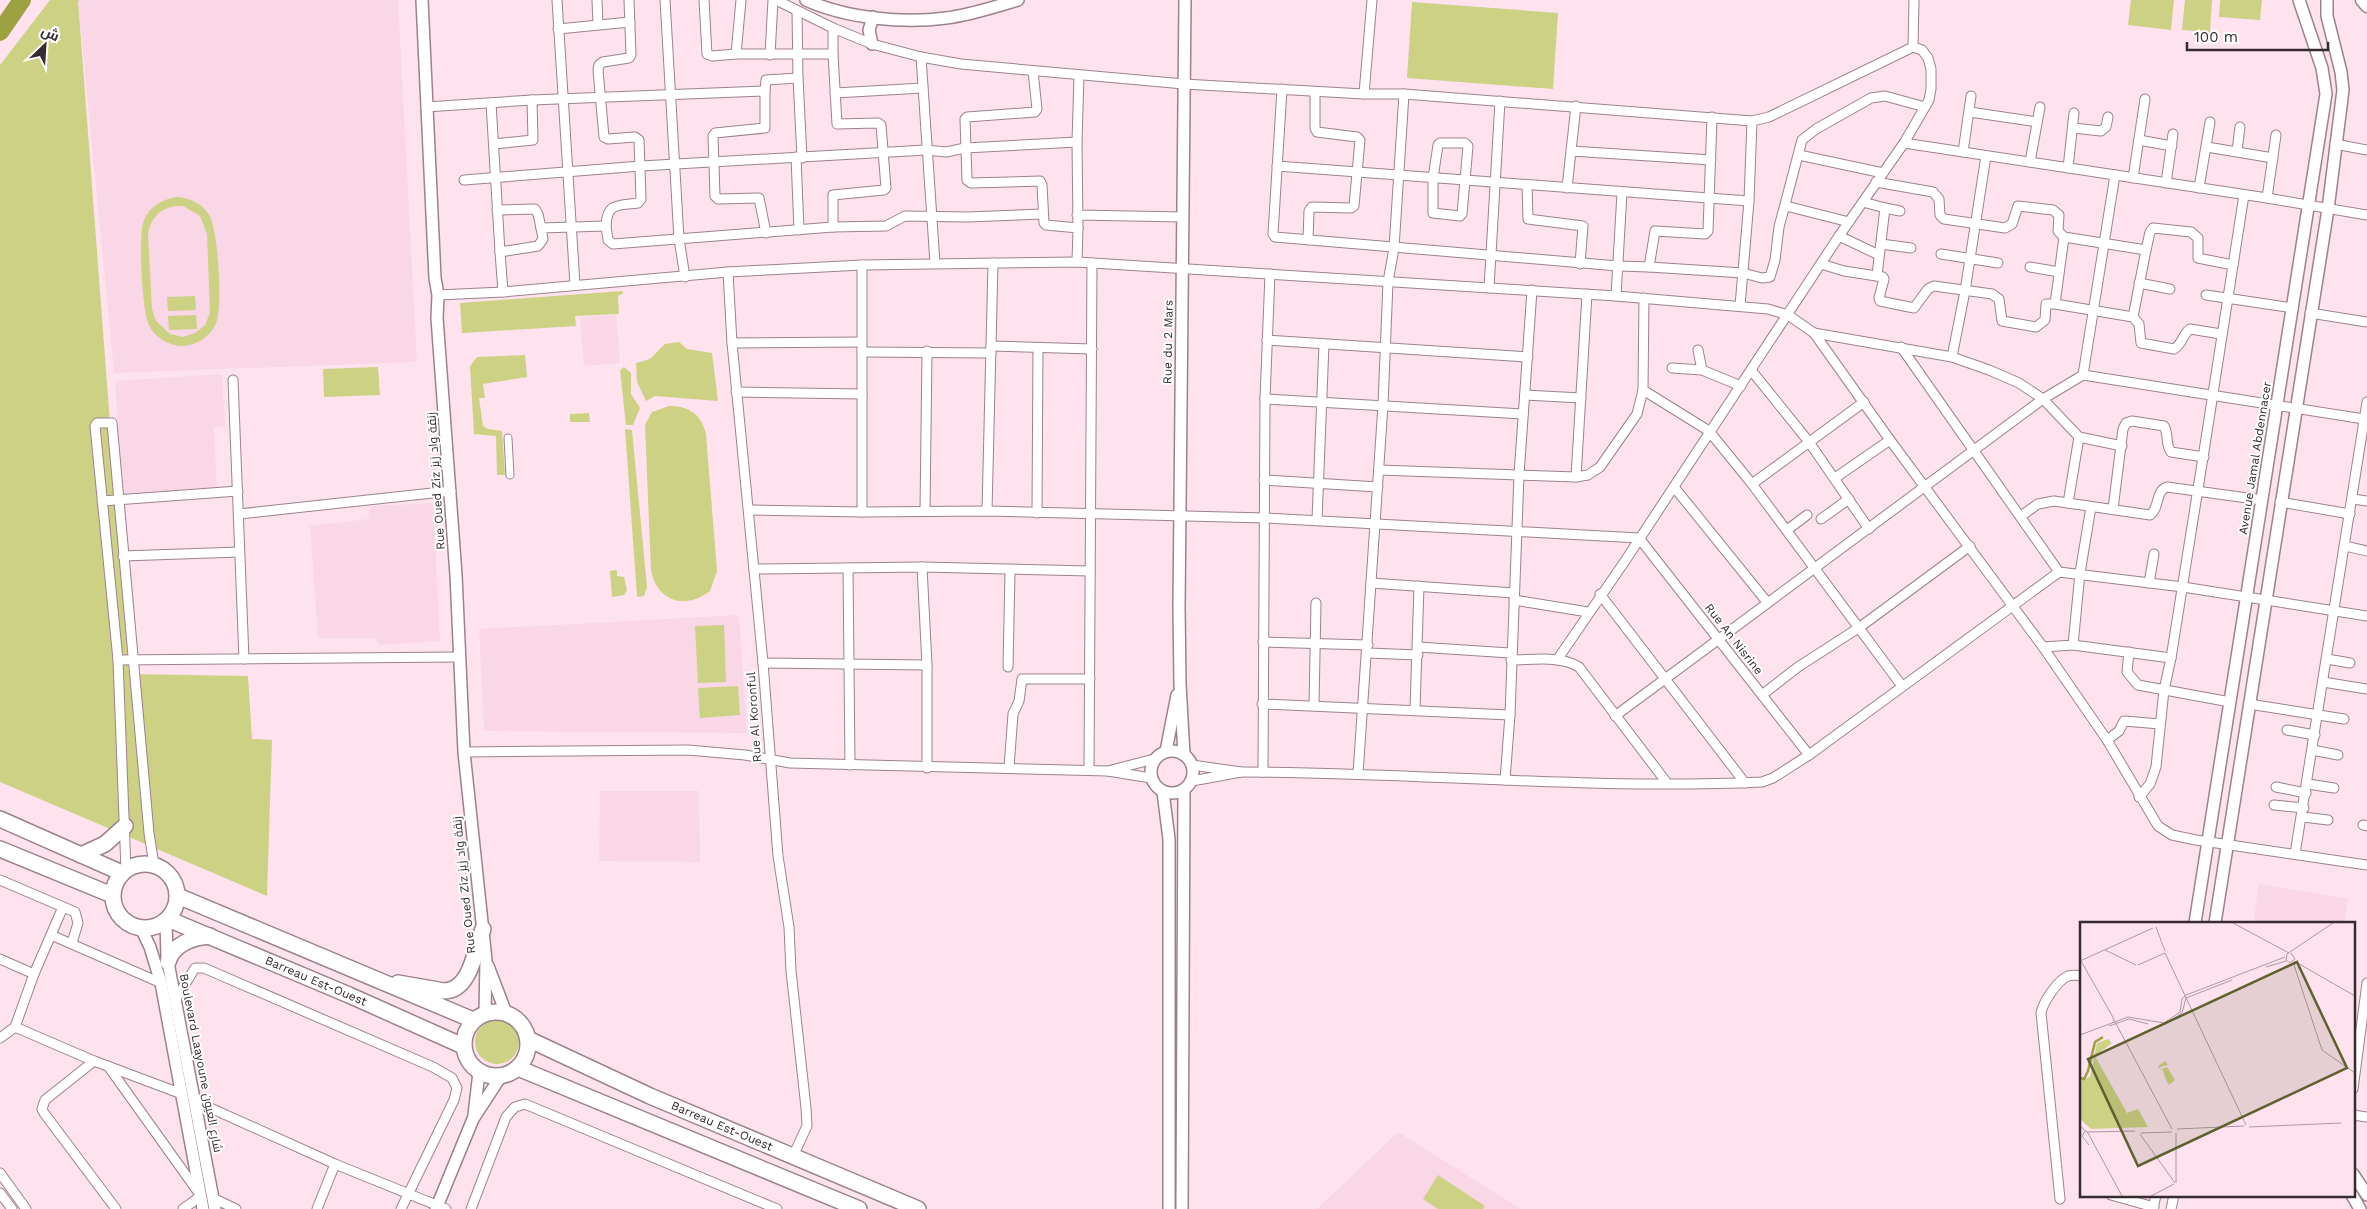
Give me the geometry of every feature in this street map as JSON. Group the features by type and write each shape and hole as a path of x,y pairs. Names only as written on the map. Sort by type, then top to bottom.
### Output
{"main road":[{"path":"2362,0 2367,6"},
{"path":"0,819 81,855 124,871"},
{"path":"81,855 105,844 125,826"},
{"path":"0,849 112,896"},
{"path":"144,864 154,865 168,874 176,888 178,896 174,912 159,926 141,928 132,926 118,914 112,896 115,883 124,871 144,864"},
{"name":"Barreau Est-Ouest","path":"178,896 382,983 479,1017"},
{"name":"Barreau Est-Ouest","path":"167,920 336,989 463,1046"},
{"path":"382,983 414,985 449,991 465,980 483,929"},
{"path":"168,962 170,957 183,944 200,937 210,936"},
{"path":"495,1011 506,1013 521,1024 528,1039 526,1054 518,1068 502,1076 490,1076 479,1072 465,1056 463,1046 465,1032 479,1017 495,1011"},
{"name":"Barreau Est-Ouest","path":"528,1039 642,1092 918,1209"},
{"name":"Barreau Est-Ouest","path":"518,1068 859,1209"}],"street":[{"name":"Rue Oued Ziz زنقة واد زيز","path":"422,0 426,106 432,180 435,278 438,295 438,318 451,491 464,752 486,960 479,1017"},
{"path":"557,0 575,285"},
{"path":"597,0 598,24"},
{"path":"628,0 630,56 603,62 599,65 604,137 638,139 641,166 640,200 638,203 611,208 608,211 606,226 608,240 613,244 833,227 886,226 905,216 968,217 1043,214"},
{"path":"665,0 680,239 685,277"},
{"path":"704,0 706,52 712,56 736,54 834,54"},
{"path":"736,54 741,0"},
{"path":"770,55 774,0 872,44 921,57 961,64 1184,84 1315,92 1404,94 1752,121 1769,117 1913,47 1922,50 1928,58 1931,69 1931,89 1925,107 1904,143 1839,236 1557,660"},
{"path":"806,0 836,11 873,17 918,20 947,18 975,13 1018,0"},
{"name":"Rue du 2 Mars","path":"1184,754 1180,684 1180,517 1185,0"},
{"path":"1364,94 1372,0"},
{"path":"1913,47 1914,0"},
{"name":"Avenue Jamal Abdennacer","path":"2195,922 2276,405 2310,206 2326,94 2322,68 2299,0"},
{"path":"2215,922 2295,407 2328,210 2343,90 2341,72 2327,16 2327,0"},
{"path":"797,11 799,230"},
{"path":"872,44 869,30 873,17"},
{"path":"558,29 630,22"},
{"path":"833,28 837,124 880,124 884,154 885,190 833,194 833,227"},
{"path":"921,57 935,263"},
{"path":"1033,71 1037,111 1033,113 967,117 964,121 968,182 1040,181 1042,185 1044,223 1048,226 1078,228"},
{"path":"1078,262 1077,142 1079,75"},
{"path":"766,233 759,198 716,198 713,136 715,133 765,128 766,80 798,78"},
{"path":"835,93 923,88"},
{"path":"1282,89 1272,234 1275,237 1580,264 1743,273 1767,279 1773,274 1779,227 1802,140 1809,133 1872,98 1885,96 1925,107"},
{"path":"426,106 563,98 765,91"},
{"path":"1308,240 1310,211 1312,207 1353,208 1358,172 1359,138 1315,130 1315,92"},
{"path":"1358,774 1378,487 1388,282 1394,248 1397,176 1404,94"},
{"path":"1963,152 1971,96"},
{"path":"2134,178 2145,99"},
{"path":"494,144 533,140 532,100"},
{"path":"1489,288 1500,101"},
{"path":"491,103 503,292"},
{"path":"1568,188 1576,106"},
{"path":"2030,162 2040,107"},
{"path":"1970,112 2037,122"},
{"path":"2068,168 2074,113"},
{"path":"1650,267 1652,233 1654,231 1707,233 1712,117"},
{"path":"2073,128 2101,131 2106,127 2108,118"},
{"path":"1740,306 1749,201 1752,121"},
{"path":"2199,188 2210,122"},
{"path":"2237,151 2240,127"},
{"path":"2166,183 2173,134"},
{"path":"2267,198 2276,135"},
{"path":"2139,140 2172,146"},
{"path":"464,180 641,166 884,154 926,150 946,152 965,148 1077,142"},
{"path":"1465,143 1468,146 1462,214 1460,216 1433,213 1433,178 1439,144 1465,143"},
{"path":"1904,143 2367,215"},
{"path":"2335,144 2367,150"},
{"path":"2207,147 2273,158"},
{"path":"1571,151 1711,160"},
{"path":"1799,156 1883,173"},
{"path":"1952,357 1965,291 1986,156"},
{"path":"1277,166 1749,201"},
{"path":"2083,375 2095,310 2115,175"},
{"path":"1876,182 1933,192 1939,199 1942,218 2005,228 2010,226 2016,208 2019,206 2053,210 2059,215 2058,231 2064,236 2146,250"},
{"path":"1528,185 1528,219 1582,226 1580,264"},
{"path":"1616,296 1622,193"},
{"path":"2140,797 2150,784 2154,774 2164,690 2183,587 2244,195"},
{"path":"1862,202 1900,212"},
{"path":"1786,206 1849,222"},
{"path":"1877,275 1885,208"},
{"path":"497,210 535,209 538,214 543,239 538,246 500,252"},
{"path":"1077,215 1183,217"},
{"path":"541,228 606,226"},
{"path":"2133,318 2150,232 2153,228 2191,232 2198,238 2198,258 2233,265"},
{"path":"1839,236 1879,255"},
{"path":"2055,304 2064,236"},
{"path":"1881,244 1911,248"},
{"path":"1941,254 1998,263"},
{"path":"438,295 503,292 728,272 862,265 1078,262 1532,290 1768,309 1788,315 1814,333 1890,440 2043,647 2107,740 2158,826 2172,835 2209,842 2367,865"},
{"path":"987,511 993,263"},
{"path":"1089,770 1092,263"},
{"path":"1821,264 1844,271 1877,275 1884,279 1879,298 1880,301 1914,308 1932,286 1997,297 2002,321 2036,327 2045,320 2045,306 2055,304 2133,318 2140,324 2139,339 2143,344 2174,349 2180,345 2190,329 2221,334"},
{"path":"862,265 862,512"},
{"path":"2030,267 2059,272"},
{"name":"Rue Al Koronful","path":"728,272 736,392 763,664 769,760 778,856 789,927 808,1126 793,1156"},
{"path":"1263,772 1262,704 1266,518 1264,480 1265,398 1270,274"},
{"path":"2139,283 2170,289"},
{"path":"1505,780 1510,714 1519,474 1532,290"},
{"path":"1576,477 1587,294"},
{"path":"2206,295 2293,308"},
{"path":"1379,470 1576,477 1588,475 1600,467 1637,414 1643,390 1644,298"},
{"path":"2310,313 2367,322"},
{"path":"1814,333 1952,357 2010,379 2043,399 2079,437 2122,446"},
{"path":"1267,340 1528,357"},
{"path":"732,343 927,351 1038,348 1092,349"},
{"path":"1317,520 1324,344"},
{"path":"1901,347 2059,572"},
{"path":"1037,513 1038,348"},
{"path":"1698,350 1702,370"},
{"path":"925,511 927,351"},
{"path":"1672,368 1702,370 1740,386"},
{"path":"1750,370 1809,442 1869,529"},
{"path":"1614,716 2043,399 2083,375 2364,419"},
{"path":"233,380 244,659"},
{"path":"1643,390 1709,431 1752,484 1902,686"},
{"path":"736,392 862,394"},
{"path":"1525,395 1581,398"},
{"path":"1265,398 1523,414"},
{"path":"1752,484 1864,402"},
{"path":"2296,854 2367,402"},
{"path":"2113,509 2123,429 2126,423 2132,421 2164,426 2167,432 2168,448 2171,452 2204,457"},
{"path":"124,871 125,826 118,660 95,426 97,424 112,423 149,833 154,865"},
{"path":"2068,503 2079,437"},
{"path":"508,438 510,475"},
{"path":"1835,478 1890,440"},
{"path":"1264,480 1378,487"},
{"path":"101,484 117,483"},
{"path":"1674,486 1767,602"},
{"path":"2021,516 2043,502 2068,503 2150,515 2154,512 2160,491 2164,487 2262,500"},
{"path":"102,501 238,491"},
{"path":"239,514 451,491"},
{"path":"2353,498 2367,501"},
{"path":"1821,519 1849,499"},
{"path":"2280,502 2350,514"},
{"path":"2073,644 2080,573 2091,506"},
{"path":"749,510 862,512 987,511 1266,518 1639,538"},
{"path":"1786,530 1807,515"},
{"name":"Rue An Nisrine","path":"1639,538 1809,755"},
{"path":"1762,695 1798,667 1860,627 1970,546"},
{"path":"2345,546 2367,551"},
{"path":"123,556 240,552"},
{"path":"2149,583 2154,554"},
{"path":"848,568 850,765"},
{"path":"754,569 922,568 1090,571"},
{"path":"922,568 927,665 927,768"},
{"path":"1008,667 1010,571"},
{"path":"1108,771 1154,759 1166,751 1176,751 1184,754 1192,765 1240,772 1358,774 1505,780 1762,782 1773,778 1809,755 2059,572 2080,573 2183,587 2367,616"},
{"path":"1371,583 1514,596 1588,612"},
{"path":"1415,709 1419,586"},
{"path":"1600,594 1663,679 1745,783"},
{"path":"1314,706 1316,603"},
{"path":"1263,642 1316,642 1368,649 1557,660 1573,664 1585,673 1614,716 1667,782"},
{"path":"2043,647 2073,644 2171,658"},
{"path":"2129,652 2127,672 2136,684 2230,702"},
{"path":"118,660 459,657"},
{"path":"2327,659 2350,663"},
{"path":"763,664 927,665"},
{"path":"1009,767 1013,714 1019,701 1022,679 1090,679"},
{"path":"2323,682 2367,689"},
{"name":"Rue du 2 Mars","path":"1166,751 1180,684"},
{"path":"1262,704 1363,706 1510,714"},
{"path":"2249,704 2344,720"},
{"path":"2107,740 2119,731 2124,721 2160,724"},
{"path":"2287,730 2315,735"},
{"path":"464,752 688,750 745,755 790,763 927,768 1009,767 1089,770 1151,778"},
{"path":"2312,750 2338,755"},
{"path":"1154,759 1150,769 1151,778 1163,792 1177,793 1188,785 1240,772"},
{"path":"1182,1209 1188,785 1192,765"},
{"path":"2276,787 2334,788"},
{"path":"1163,792 1169,839 1169,1209"},
{"path":"2274,805 2328,820"},
{"path":"0,880 75,912 78,920 72,943"},
{"path":"0,1038 15,1027 34,974 63,907"},
{"name":"Boulevard Laayoune شارع العيون","path":"167,920 165,945 195,1101 210,1201 203,1209"},
{"name":"Boulevard Laayoune شارع العيون","path":"141,928 150,947 161,984 182,1094 210,1201"},
{"path":"51,935 161,984"},
{"path":"0,959 34,974"},
{"name":"Rue Oued Ziz زنقة واد زيز","path":"486,960 506,1013"},
{"path":"176,999 195,968 204,968 433,1067 452,1078 457,1088 454,1100 401,1209"},
{"path":"2060,1200 2041,1012 2044,1003 2064,978 2071,975 2080,976"},
{"path":"2354,1083 2364,1022 2367,983"},
{"path":"15,1027 94,1061 182,1094"},
{"path":"94,1061 45,1100 42,1108 116,1209"},
{"path":"108,1066 210,1201"},
{"path":"195,1101 335,1164 440,1208 473,1119 479,1072"},
{"path":"473,1119 502,1076"},
{"path":"471,1209 506,1118 519,1104 537,1108 771,1208"},
{"path":"2354,1115 2367,1117"},
{"path":"317,1209 335,1164"},
{"path":"0,1173 26,1209"},
{"path":"2354,1176 2367,1195"},
{"path":"0,1193 12,1209"},
{"path":"2114,1196 2154,1208"},
{"path":"2171,1209 2174,1196"},
{"path":"2353,1196 2360,1209"},
{"path":"183,1209 210,1201 236,1209"}],"shaded area":[{"path":"398,0 417,362 114,373 78,1"},
{"path":"616,315 620,363 584,366 580,317"},
{"path":"222,374 225,426 214,427 217,491 123,500 115,381"},
{"path":"433,503 440,641 379,645 376,638 318,638 310,526 368,519 370,506"},
{"path":"739,615 747,733 484,731 479,629"},
{"path":"600,791 699,791 700,862 599,861"},
{"path":"2259,884 2348,899 2344,922 2253,922"},
{"path":"1398,1132 1521,1209 1317,1209"}],"green space":[{"path":"50,0 82,0 78,1 129,674 248,676 252,739 272,740 267,896 0,782 0,65"},
{"path":"2131,0 2174,0 2171,30 2128,25"},
{"path":"2185,0 2212,0 2210,32 2182,30"},
{"path":"2220,0 2262,0 2260,20 2219,17"},
{"path":"1412,2 1558,13 1553,89 1407,78"},
{"path":"177,197 191,200 203,207 212,223 217,251 219,302 216,323 211,332 203,339 194,344 183,346 173,345 155,334 149,325 144,305 141,240 144,220 153,207 162,201","holes":["183,206 200,216 207,234 210,313 205,325 195,333 183,337 170,334 156,321 152,309 148,236 155,217 169,207"]},
{"path":"622,291 624,293 618,296 619,314 575,316 576,326 462,333 460,303"},
{"path":"195,296 196,310 168,311 167,297"},
{"path":"196,315 197,329 169,330 168,316"},
{"path":"679,342 687,349 712,353 718,401 655,396 646,401 637,382 636,363 650,359 665,344"},
{"path":"525,355 527,377 483,384 485,398 479,398 483,426 488,429 502,431 505,475 497,475 496,436 474,434 470,366 477,357"},
{"path":"378,367 380,395 324,397 323,369"},
{"path":"624,367 631,373 631,394 640,408 633,425 626,425 620,370"},
{"path":"669,406 676,406 693,412 704,427 717,571 710,591 701,597 682,601 666,596 655,582 651,571 645,425 652,412"},
{"path":"589,413 590,422 570,422 570,414"},
{"path":"625,429 632,430 647,587 644,596 637,597"},
{"path":"617,570 617,576 624,577 627,590 624,595 612,597 610,571"},
{"path":"724,625 726,682 698,683 695,626"},
{"path":"738,686 740,715 700,718 698,688"},
{"path":"501,1020 513,1026 518,1033 518,1051 513,1058 506,1063 493,1064 485,1061 478,1054 475,1038 478,1030 485,1023"},
{"path":"1438,1175 1485,1206 1483,1209 1438,1209 1423,1199"}],"waterway":[{"path":"0,32 22,0"}]}
